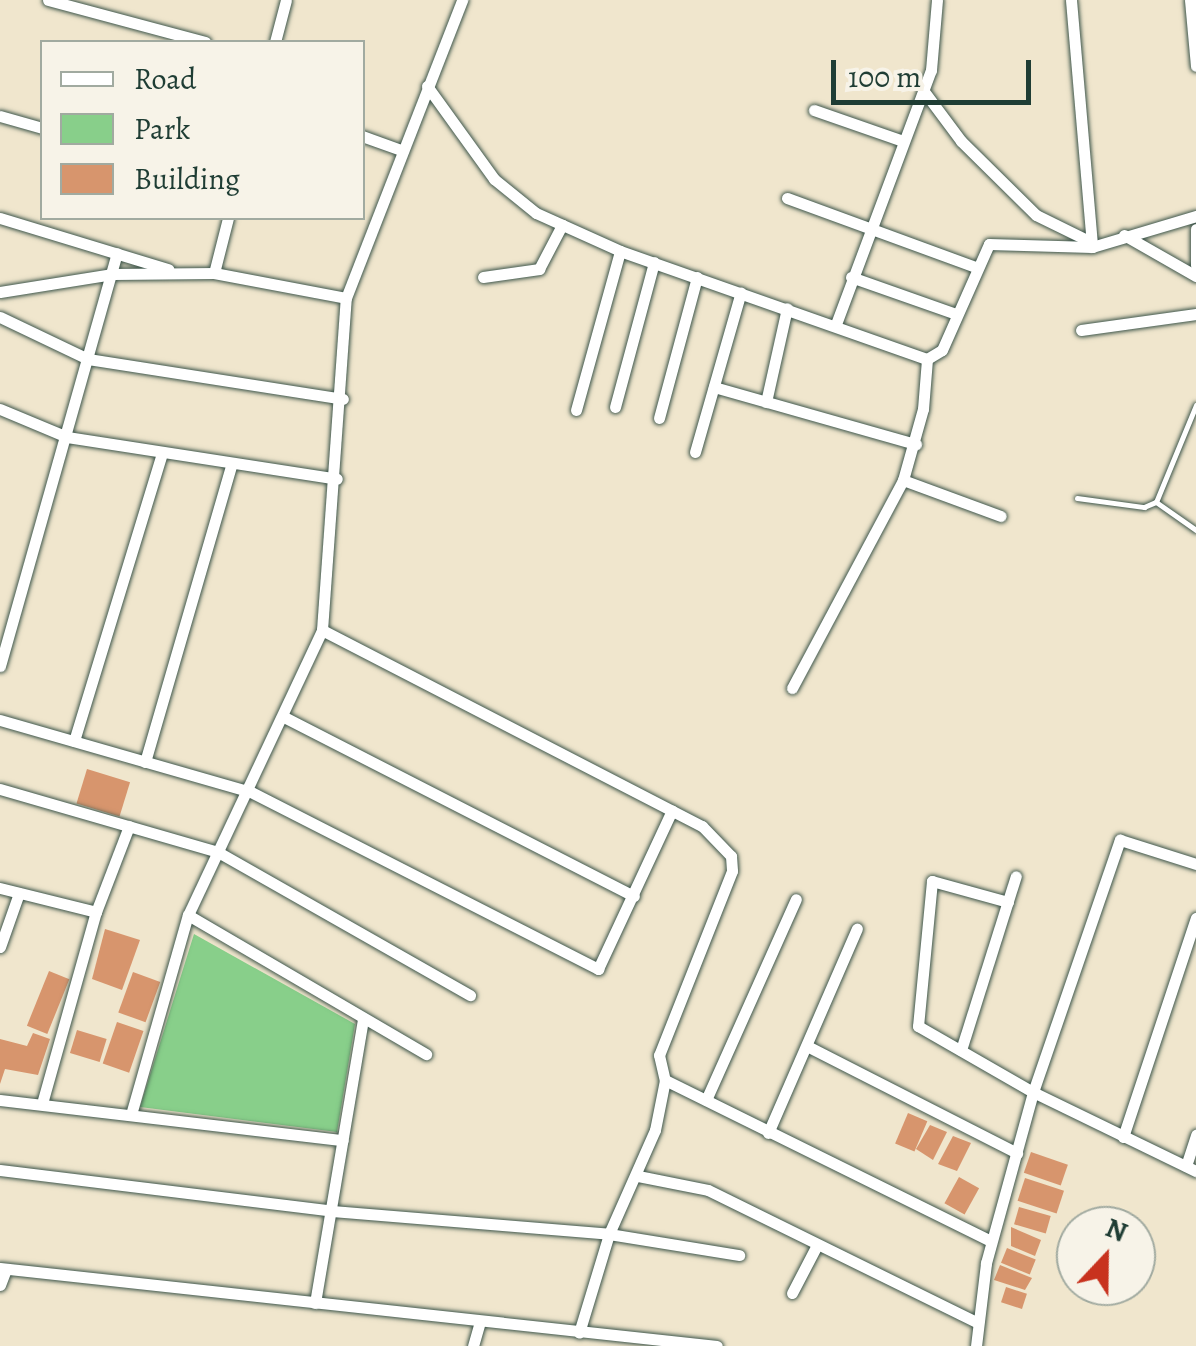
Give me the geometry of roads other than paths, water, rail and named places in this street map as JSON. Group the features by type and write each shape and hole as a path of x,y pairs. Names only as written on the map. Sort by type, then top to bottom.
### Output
{"street":[{"path":"48,0 197,40"},
{"path":"276,40 286,0"},
{"path":"132,1112 188,915 251,792 322,630 338,479 346,298 356,284 368,213 401,150 462,0"},
{"path":"836,324 935,52 937,0"},
{"path":"1071,0 1092,244"},
{"path":"1190,0 1196,66"},
{"path":"427,86 494,179 562,225 620,251 927,358 942,350 983,250 1002,240 1092,244 1196,216"},
{"path":"923,90 962,141 1036,214 1092,244"},
{"path":"814,110 903,141"},
{"path":"0,116 40,127"},
{"path":"365,137 401,150"},
{"path":"787,198 976,267"},
{"path":"0,218 181,273"},
{"path":"214,273 227,220"},
{"path":"483,276 539,269 562,225"},
{"path":"1196,229 1196,265"},
{"path":"1124,235 1196,276"},
{"path":"576,410 620,251"},
{"path":"1,658 117,253"},
{"path":"614,407 654,262"},
{"path":"0,292 113,274 214,273 346,298"},
{"path":"658,418 698,277"},
{"path":"851,277 956,314"},
{"path":"696,452 741,292"},
{"path":"766,402 788,308"},
{"path":"1081,330 1196,314"},
{"path":"0,317 88,359 342,398"},
{"path":"792,688 903,480 916,444 927,358"},
{"path":"714,387 916,444"},
{"path":"0,410 67,437 338,479"},
{"path":"74,742 162,453"},
{"path":"145,762 232,464"},
{"path":"903,480 1001,516"},
{"path":"322,630 716,834 732,862 659,1056 665,1080 638,1176 609,1234 580,1333"},
{"path":"284,716 634,896"},
{"path":"0,720 251,792 598,969 672,810"},
{"path":"0,790 218,852 470,996"},
{"path":"43,1100 96,912 129,826"},
{"path":"976,1346 991,1241 1034,1092 1120,840 1196,864"},
{"path":"961,1050 1016,876"},
{"path":"1008,902 932,882 915,1016 918,1026 1034,1092 1191,1169 1196,1135"},
{"path":"0,888 96,912"},
{"path":"0,947 19,893"},
{"path":"706,1100 796,899"},
{"path":"188,915 426,1054"},
{"path":"1122,1136 1196,918"},
{"path":"768,1132 858,928"},
{"path":"315,1302 363,1019"},
{"path":"807,1046 1017,1153"},
{"path":"665,1080 991,1241"},
{"path":"0,1100 43,1100 342,1140"},
{"path":"0,1170 332,1211 609,1234 739,1256"},
{"path":"638,1176 708,1190 978,1322"},
{"path":"792,1293 817,1244"},
{"path":"0,1285 3,1268 640,1342 716,1346"},
{"path":"473,1346 480,1322"}],"lane":[{"path":"1077,498 1144,508 1156,502 1196,404"},
{"path":"1156,502 1196,530"}]}
